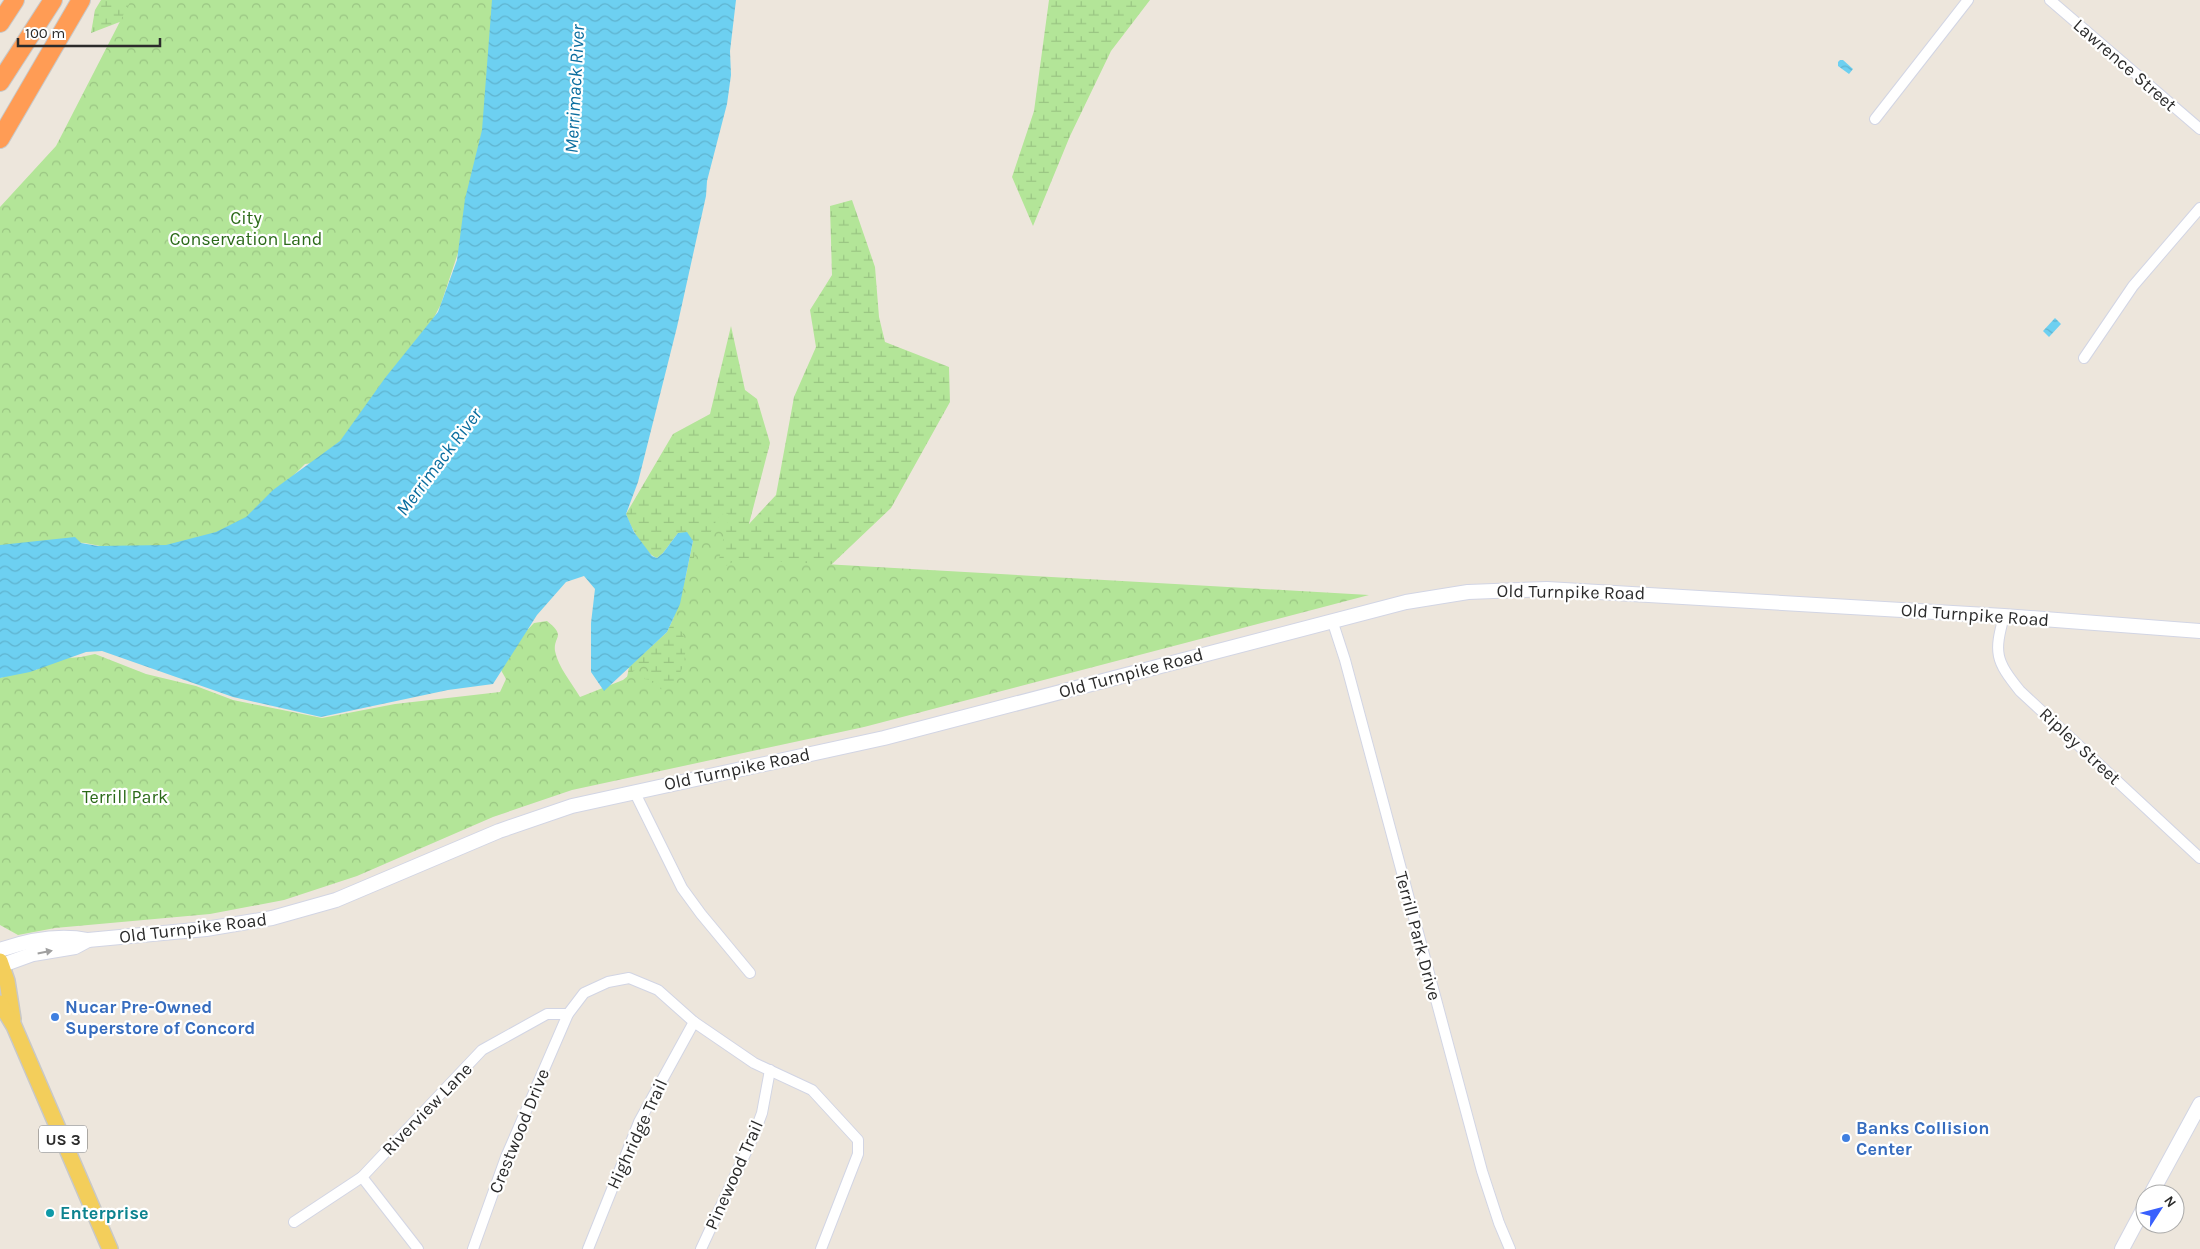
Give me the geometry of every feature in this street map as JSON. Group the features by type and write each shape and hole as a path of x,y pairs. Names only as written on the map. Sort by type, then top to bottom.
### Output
{"highway":[{"path":"0,23 15,0"},
{"path":"0,82 53,0"},
{"path":"0,139 81,0"},
{"path":"0,149 30,87"}],"main road":[{"name":"US 3","path":"0,960 7,981 14,1026"},
{"name":"US 3","path":"0,1004 14,1026 110,1249"}],"street":[{"path":"1875,119 1968,0"},
{"name":"Lawrence Street","path":"2050,0 2200,130"},
{"path":"2084,358 2132,286 2200,208"},
{"name":"Old Turnpike Road","path":"0,960 75,946 88,940 206,930 272,918 315,907 378,884 499,831 572,806 884,738 1332,620 1441,595 1547,588 2004,616 2200,631"},
{"name":"Ripley Street","path":"2004,616 1997,642 1997,653 2006,673 2020,691 2200,858"},
{"name":"Terrill Park Drive","path":"1332,620 1345,660 1482,1171 1499,1223 1510,1249"},
{"path":"634,791 682,888 750,973"},
{"name":"Crestwood Drive","path":"473,1249 506,1157 568,1014 584,993 608,982 629,978 658,990 694,1022 754,1063 812,1090 858,1140 858,1154 821,1249"},
{"name":"Riverview Lane","path":"294,1222 362,1177 482,1050 547,1014 568,1014"},
{"name":"Highridge Trail","path":"588,1249 639,1122 694,1022"},
{"name":"Pinewood Trail","path":"701,1249 753,1137 762,1113 770,1070"},
{"path":"2157,1184 2200,1104"},
{"path":"362,1177 418,1249"},
{"path":"2122,1249 2135,1225"}],"green space":[{"path":"101,0 177,0 91,33 95,10"},
{"name":"City Conservation Land","path":"131,0 496,0 493,75 462,241 441,304 423,339 386,398 320,462 305,464 254,515 195,548 120,550 85,543 56,541 0,548 0,207 56,146"},
{"path":"1049,0 1150,0 1111,51 1070,136 1033,226 1012,177 1034,111"},
{"path":"852,200 875,267 879,317 885,342 949,367 950,402 891,508 812,583 696,672 660,708 622,704 629,667 667,632 680,604 693,541 678,533 657,558 647,551 626,514 673,434 710,414 731,326 745,390 757,399 770,443 749,524 776,495 794,397 816,347 810,310 832,275 830,206"},
{"name":"Terrill Park","path":"724,513 728,514 729,519 719,560 723,568 737,559 1369,595 864,727 572,790 493,817 357,876 284,900 210,914 55,928 18,935 0,925 0,678 26,670 36,670 56,659 95,654 146,674 196,686 233,700 322,718 395,704 500,692 506,679 498,665 513,645 534,623 547,621 558,634 555,651 559,663 580,697 623,680 635,670 651,662 654,664 644,679 656,682 662,692 674,683 682,670 684,662 684,638 674,616 679,595 697,550 713,529 717,518"}],"water":[{"name":"Merrimack River","path":"492,0 736,0 730,51 731,75 727,104 707,181 706,196 677,327 638,482 626,514 634,532 652,556 657,558 663,553 678,533 687,532 693,541 680,604 667,632 604,691 591,672 591,623 595,589 584,576 566,582 537,615 493,684 448,690 321,717 233,697 102,651 86,652 30,672 0,678 0,545 75,537 81,543 98,546 166,545 216,532 246,517 273,490 340,441 385,378 438,312 457,260 465,199 482,130"},
{"path":"1840,60 1843,60 1853,69 1849,74 1838,66"},
{"path":"2055,318 2061,324 2049,337 2043,331"}],"place":[{"name":"Nucar Pre-Owned Superstore of Concord","path":"55,1017"},
{"name":"Banks Collision Center","path":"1846,1138"},
{"name":"Enterprise","path":"50,1213"}]}
